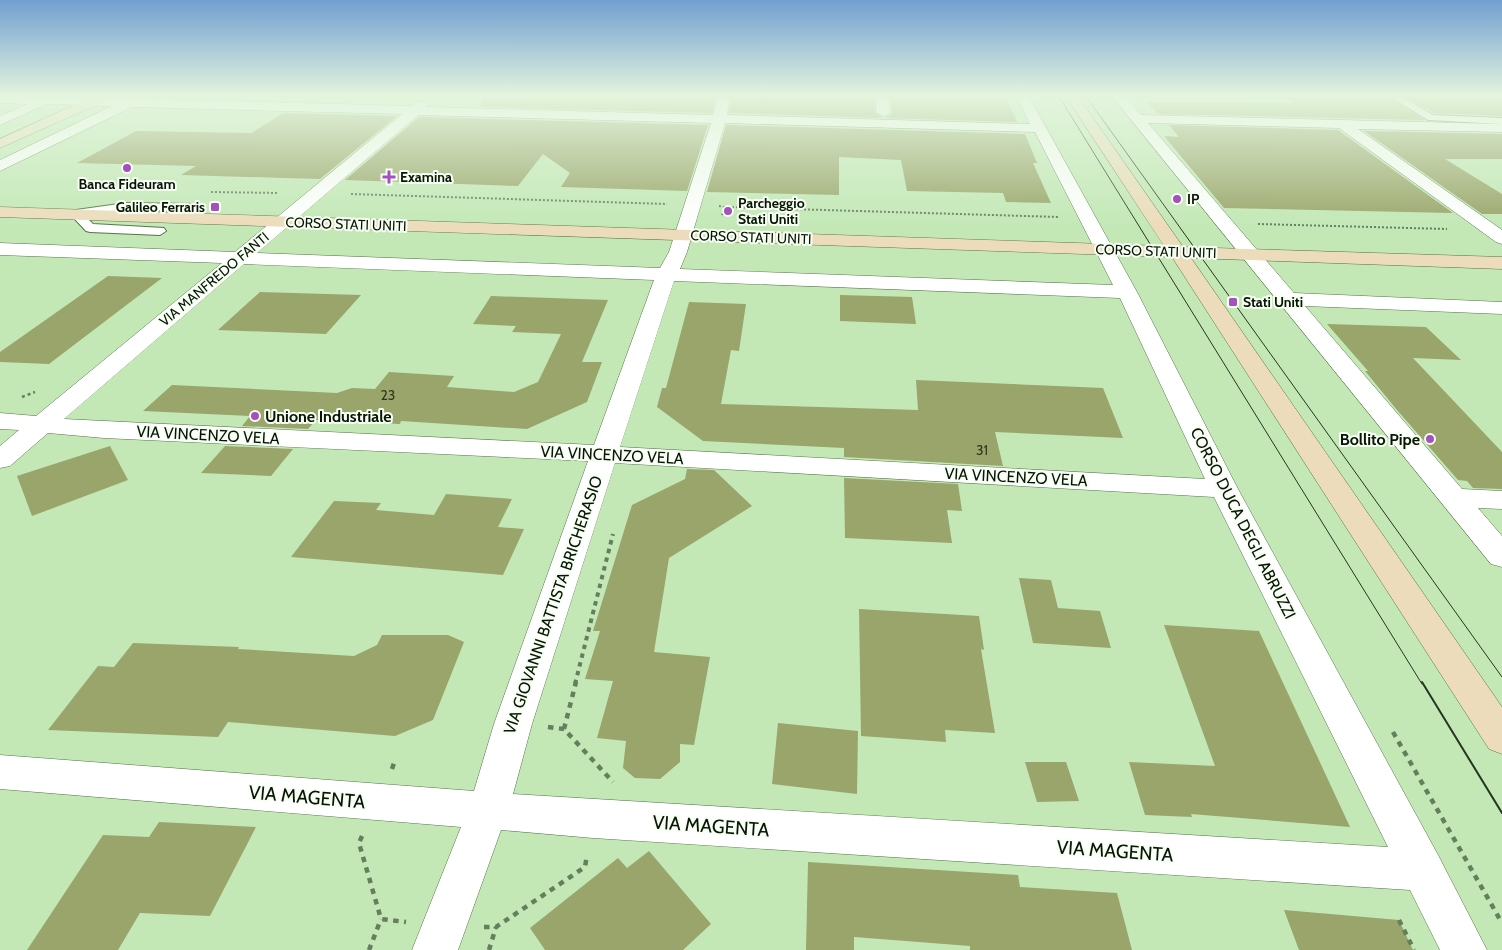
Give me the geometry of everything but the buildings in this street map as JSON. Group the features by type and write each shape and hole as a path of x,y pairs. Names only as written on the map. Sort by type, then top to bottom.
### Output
{"main road":[{"path":"1101,139 1502,738"},
{"name":"CORSO STATI UNITI","path":"0,212 1502,263"}],"street":[{"path":"0,166 55,139"},
{"name":"VIA MANFREDO FANTI","path":"0,460 380,139"},
{"name":"VIA GIOVANNI BATTISTA BRICHERASIO","path":"434,950 488,810 513,724 604,454 667,274 678,252 712,139"},
{"name":"CORSO DUCA DEGLI ABRUZZI","path":"1046,139 1127,292 1224,489 1464,950"},
{"path":"1153,139 1502,556"},
{"path":"1364,139 1497,234"},
{"path":"1443,139 1502,141"},
{"path":"0,248 1127,292"},
{"path":"1287,299 1502,308"},
{"name":"VIA VINCENZO VELA","path":"0,421 104,430 604,454 1224,489"},
{"path":"1453,498 1502,500"},
{"name":"VIA MAGENTA","path":"0,772 593,819 1423,870"}],"lane":[{"path":"76,214 126,206 196,208"},
{"path":"76,214 90,228 160,231"}],"path":[{"path":"315,194 693,205"},
{"path":"724,207 1060,217"},
{"path":"1253,224 1497,234"},
{"path":"564,729 614,530"},
{"path":"369,950 381,918"},
{"path":"1399,920 1414,950"},
{"path":"490,950 496,927"}],"tram line":[{"path":"1085,139 1422,684"},
{"path":"1117,139 1502,677"},
{"path":"1422,682 1502,813"}],"place":[{"name":"Banca Fideuram","path":"127,168"},
{"name":"Examina","path":"389,177"},
{"name":"IP","path":"1177,199"},
{"name":"Galileo Ferraris","path":"215,207"},
{"name":"Parcheggio Stati Uniti","path":"728,211"},
{"name":"Stati Uniti","path":"1233,302"},
{"name":"Unione Industriale","path":"255,416"},
{"name":"Bollito Pipe","path":"1430,439"}]}
